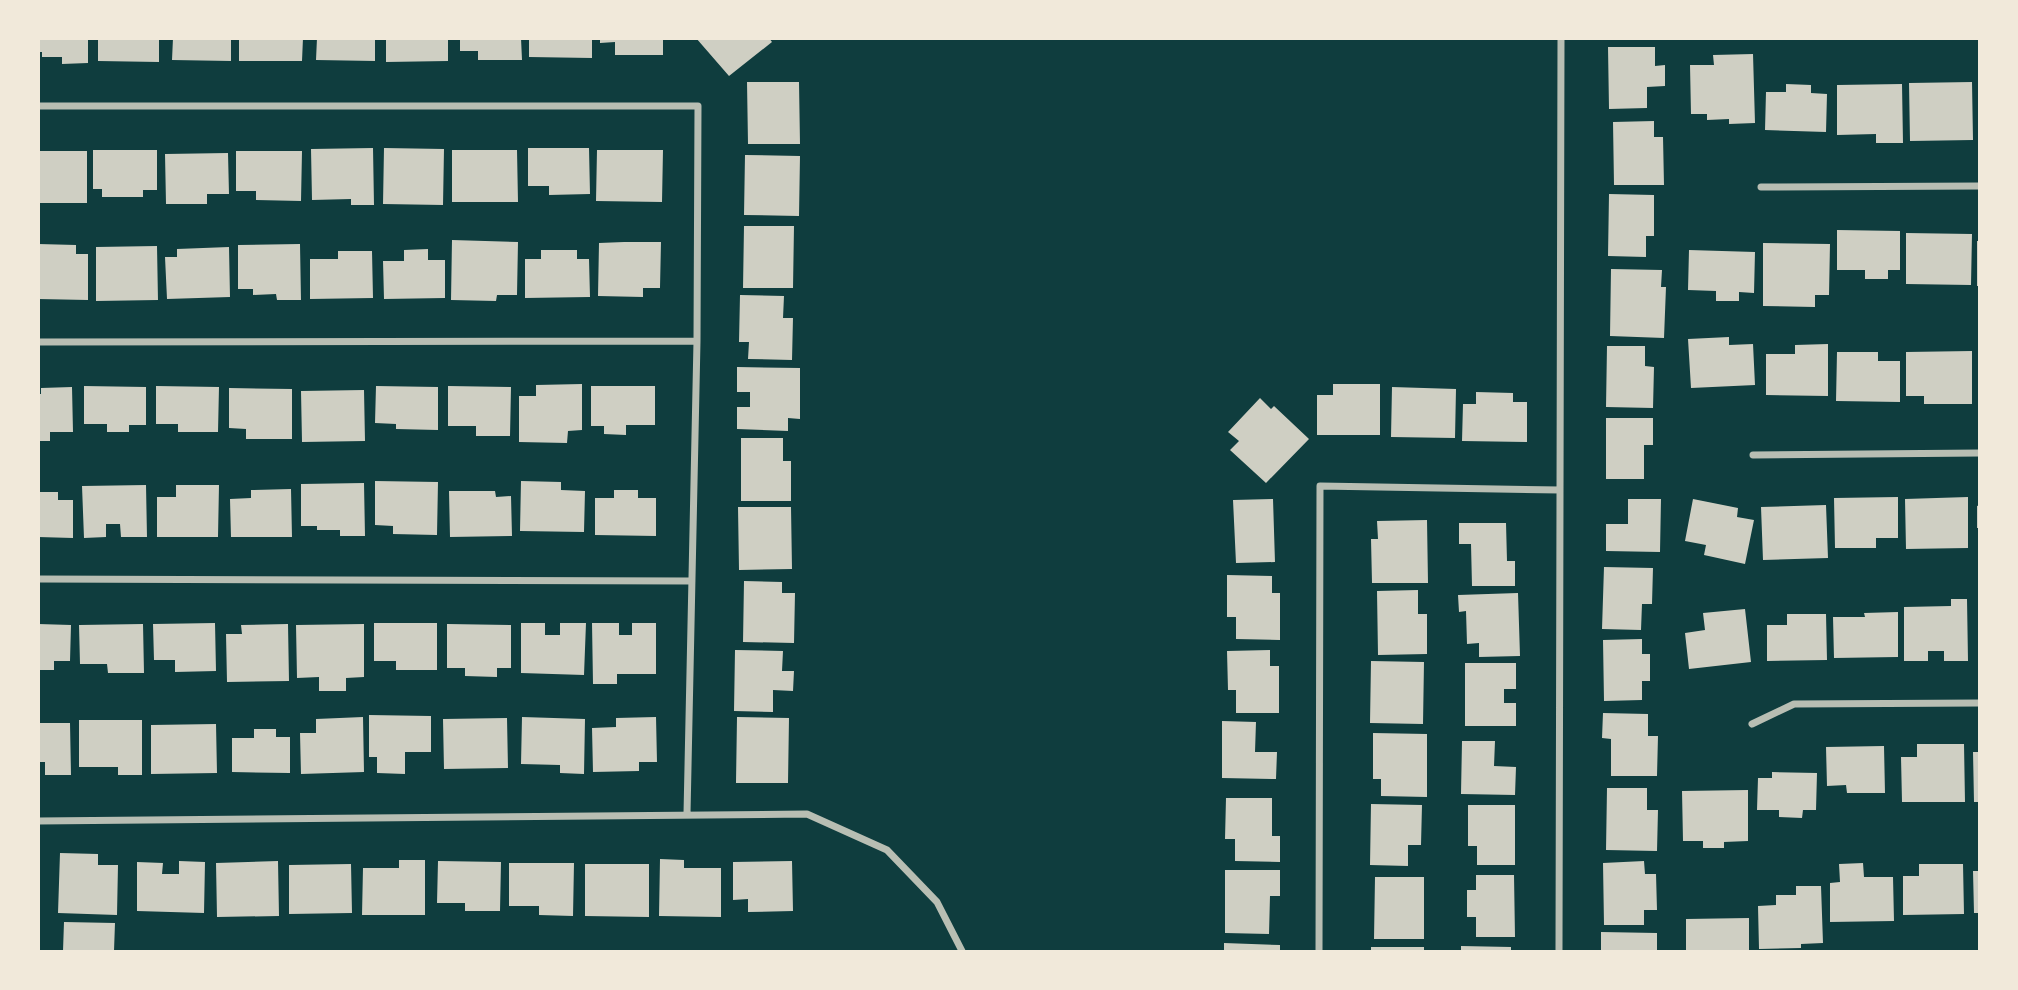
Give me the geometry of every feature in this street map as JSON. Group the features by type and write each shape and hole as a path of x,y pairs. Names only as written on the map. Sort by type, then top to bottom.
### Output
{"street":[{"path":"1559,951 1561,38"},
{"path":"38,106 698,106 697,341 687,814"},
{"path":"1761,187 1979,186"},
{"path":"38,342 697,341"},
{"path":"1753,455 1979,453"},
{"path":"1320,951 1320,486 1560,490"},
{"path":"38,579 692,581"},
{"path":"1752,724 1794,704 1979,703"},
{"path":"38,821 807,814 887,850 937,902 962,951"}],"building":[{"path":"38,38 88,38 88,63 62,64 62,57 42,57 42,52 38,52"},
{"path":"98,38 159,38 159,62 98,61"},
{"path":"173,38 231,38 231,61 172,60"},
{"path":"239,38 303,38 302,61 239,61"},
{"path":"317,38 375,38 375,61 316,60"},
{"path":"386,38 448,38 448,61 386,62"},
{"path":"460,38 521,38 522,60 478,60 478,51 460,51"},
{"path":"529,38 592,38 592,58 529,57"},
{"path":"600,38 663,38 663,55 615,55 615,42 600,43"},
{"path":"696,38 769,38 772,42 729,76"},
{"path":"1608,47 1655,47 1655,66 1665,65 1665,86 1647,87 1647,108 1609,109"},
{"path":"1753,54 1755,123 1729,124 1729,119 1707,120 1707,114 1691,114 1690,65 1714,65 1713,55"},
{"path":"747,82 799,82 800,144 748,144"},
{"path":"1972,82 1973,140 1910,141 1909,83"},
{"path":"1786,84 1811,85 1811,93 1827,94 1826,132 1765,130 1766,92 1786,92"},
{"path":"1902,84 1903,143 1876,143 1876,134 1837,135 1837,85"},
{"path":"1654,121 1654,137 1663,137 1664,185 1614,185 1613,122"},
{"path":"373,148 374,205 351,205 351,199 312,200 311,149"},
{"path":"384,148 444,149 443,205 383,204"},
{"path":"528,148 589,148 590,194 549,195 549,186 528,186"},
{"path":"93,150 157,150 157,190 143,190 143,197 102,197 102,189 93,189"},
{"path":"452,150 517,150 518,202 452,202"},
{"path":"597,150 663,150 662,202 596,201"},
{"path":"38,151 87,151 87,203 38,203"},
{"path":"236,151 302,151 301,201 256,200 256,191 236,191"},
{"path":"228,153 229,194 207,194 207,204 166,204 165,154"},
{"path":"745,155 800,156 799,216 744,215"},
{"path":"1609,194 1654,195 1654,236 1646,236 1646,257 1608,256"},
{"path":"744,226 794,226 793,288 743,288"},
{"path":"1837,230 1900,231 1900,270 1888,270 1888,279 1865,279 1865,270 1837,270"},
{"path":"1906,233 1972,234 1971,285 1906,284"},
{"path":"452,240 518,242 517,295 497,295 496,301 451,300"},
{"path":"1977,241 1980,241 1980,286 1977,286"},
{"path":"661,242 660,288 643,288 643,297 598,296 599,243"},
{"path":"1763,243 1830,244 1829,295 1815,295 1815,307 1763,306"},
{"path":"38,244 76,245 76,254 88,254 88,300 38,299"},
{"path":"300,244 301,300 277,300 276,294 253,295 253,289 238,289 238,245"},
{"path":"157,246 158,300 96,301 96,247"},
{"path":"229,247 230,297 167,299 165,257 177,257 177,249"},
{"path":"428,249 428,260 445,260 445,298 384,299 383,261 404,261 404,250"},
{"path":"541,250 577,250 577,259 589,259 590,297 525,298 525,259 541,259"},
{"path":"1689,250 1755,252 1754,293 1739,292 1739,301 1716,301 1716,291 1688,290"},
{"path":"338,251 372,251 373,298 310,299 310,259 338,259"},
{"path":"1611,269 1662,270 1661,287 1666,287 1664,338 1610,336"},
{"path":"740,295 784,296 783,318 793,318 792,360 748,359 749,342 739,342"},
{"path":"1729,337 1729,345 1753,344 1755,385 1691,388 1688,339"},
{"path":"1828,344 1828,396 1766,395 1766,354 1795,354 1795,345"},
{"path":"1607,346 1645,346 1645,366 1654,367 1653,408 1606,407"},
{"path":"1972,351 1972,404 1924,404 1924,396 1906,396 1906,352"},
{"path":"1837,352 1878,352 1878,361 1900,361 1900,402 1836,401"},
{"path":"737,367 800,368 800,419 788,418 788,431 737,429 737,407 750,407 750,392 737,392"},
{"path":"582,384 582,430 568,431 567,443 519,442 519,396 536,396 536,385"},
{"path":"1333,384 1380,384 1380,435 1317,435 1317,395 1333,395"},
{"path":"84,386 146,387 146,425 129,425 129,432 107,432 107,424 84,424"},
{"path":"156,386 219,387 218,432 178,432 178,424 156,424"},
{"path":"376,386 438,387 438,430 396,429 396,424 375,423"},
{"path":"448,386 511,387 510,436 476,436 476,426 448,426"},
{"path":"591,386 655,386 655,425 626,425 626,435 604,434 604,426 591,426"},
{"path":"72,387 73,432 50,432 50,441 38,441 38,394 41,394 41,388"},
{"path":"1392,387 1456,389 1455,438 1391,437"},
{"path":"229,388 292,389 292,439 246,439 246,429 229,428"},
{"path":"364,390 365,441 302,442 301,391"},
{"path":"1476,392 1513,393 1513,402 1527,402 1527,442 1462,441 1463,404 1476,404"},
{"path":"1260,398 1271,409 1274,406 1309,439 1266,483 1230,450 1239,441 1228,432"},
{"path":"1606,418 1653,418 1653,445 1644,445 1644,479 1606,479"},
{"path":"741,438 783,438 783,461 791,461 791,501 741,501"},
{"path":"375,481 438,482 437,535 393,534 393,526 375,525"},
{"path":"521,481 561,482 561,490 585,491 584,532 520,531"},
{"path":"364,483 365,536 340,536 340,530 317,530 317,526 301,526 301,484"},
{"path":"146,485 147,537 121,537 120,524 106,524 106,537 84,538 82,486"},
{"path":"176,485 219,485 218,537 157,537 157,497 176,497"},
{"path":"291,489 292,537 231,537 230,499 251,498 251,490"},
{"path":"614,490 638,490 638,498 656,498 656,536 595,535 595,498 614,498"},
{"path":"449,491 495,491 496,497 511,496 512,536 450,537"},
{"path":"38,492 58,492 58,500 73,500 73,538 38,537"},
{"path":"1898,497 1898,538 1876,538 1876,548 1835,548 1834,498"},
{"path":"1968,497 1968,548 1906,549 1905,499"},
{"path":"1273,499 1275,562 1236,563 1233,500"},
{"path":"1628,499 1661,499 1660,552 1606,551 1606,524 1628,524"},
{"path":"1693,499 1738,508 1737,517 1754,520 1745,564 1704,555 1706,545 1685,541"},
{"path":"1826,505 1828,558 1763,560 1761,507"},
{"path":"1980,505 1980,528 1977,528 1977,506"},
{"path":"738,507 791,507 792,569 739,570"},
{"path":"1427,520 1428,583 1372,583 1371,539 1378,539 1377,521"},
{"path":"1459,523 1506,523 1507,561 1515,561 1515,586 1472,586 1471,544 1459,544"},
{"path":"1604,567 1653,568 1652,604 1642,604 1641,630 1602,629"},
{"path":"1227,575 1272,576 1272,593 1280,593 1280,640 1236,639 1236,617 1227,617"},
{"path":"744,581 782,582 782,593 795,593 794,643 743,642"},
{"path":"1418,590 1418,614 1427,614 1427,654 1378,655 1377,591"},
{"path":"1518,593 1520,656 1479,657 1479,643 1467,644 1466,611 1459,612 1458,595"},
{"path":"1951,599 1967,599 1968,661 1944,661 1944,651 1928,651 1928,661 1904,661 1904,607 1951,606"},
{"path":"1745,609 1751,662 1689,669 1685,633 1705,630 1703,613"},
{"path":"1898,612 1898,657 1834,658 1833,617 1865,617 1864,613"},
{"path":"1787,614 1826,614 1827,660 1767,661 1767,625 1787,625"},
{"path":"215,623 216,671 175,672 175,660 154,660 153,624"},
{"path":"374,623 437,623 437,670 396,670 396,661 374,661"},
{"path":"521,623 545,623 545,635 560,635 560,623 586,623 584,675 521,673"},
{"path":"592,623 619,623 619,635 632,635 632,623 656,623 656,674 617,674 617,684 593,684"},
{"path":"38,624 71,625 70,661 54,661 54,670 38,670"},
{"path":"143,624 144,673 108,673 107,664 80,664 79,625"},
{"path":"288,624 289,681 227,682 226,634 242,634 241,625"},
{"path":"364,624 364,677 346,678 346,691 319,691 319,677 297,678 296,625"},
{"path":"447,624 511,625 511,668 497,668 497,677 465,676 465,668 447,668"},
{"path":"1642,639 1642,654 1650,654 1650,681 1642,681 1642,700 1604,701 1603,640"},
{"path":"735,650 783,651 782,671 794,671 793,691 773,690 773,712 734,711"},
{"path":"1270,650 1270,666 1279,666 1279,713 1236,713 1236,690 1228,690 1227,651"},
{"path":"1371,661 1424,662 1423,724 1370,723"},
{"path":"1465,663 1516,663 1516,689 1504,689 1504,703 1516,703 1516,726 1465,726"},
{"path":"1603,713 1648,714 1648,736 1658,736 1657,776 1611,776 1611,739 1602,738"},
{"path":"369,715 431,716 431,752 405,752 405,774 377,773 377,757 369,757"},
{"path":"363,717 364,772 301,774 300,733 316,733 316,719"},
{"path":"522,717 585,719 584,774 560,773 560,765 521,764"},
{"path":"656,717 657,762 639,762 639,771 593,772 592,728 616,727 616,718"},
{"path":"737,717 789,718 788,783 736,783"},
{"path":"507,718 508,768 444,769 443,719"},
{"path":"79,720 142,720 142,775 118,775 118,767 79,767"},
{"path":"1222,721 1256,722 1255,752 1277,752 1276,779 1222,778"},
{"path":"38,723 70,723 71,775 45,775 45,762 38,762"},
{"path":"216,724 217,773 151,774 151,725"},
{"path":"254,729 276,729 276,737 290,737 290,773 232,772 232,738 254,738"},
{"path":"1373,733 1427,734 1427,797 1381,796 1381,779 1373,779"},
{"path":"1462,741 1495,741 1494,766 1516,767 1515,795 1461,794"},
{"path":"1917,744 1964,744 1965,802 1902,802 1901,757 1917,757"},
{"path":"1884,746 1885,793 1847,793 1846,785 1827,786 1826,747"},
{"path":"1973,752 1980,752 1980,802 1974,802"},
{"path":"1772,772 1817,773 1816,810 1803,810 1802,818 1779,817 1779,810 1757,810 1758,778 1772,778"},
{"path":"1607,788 1647,788 1647,810 1658,810 1657,851 1606,850"},
{"path":"1748,790 1748,841 1724,842 1724,848 1703,848 1703,841 1683,841 1682,791"},
{"path":"1226,798 1272,798 1272,836 1280,836 1280,862 1235,861 1235,839 1225,839"},
{"path":"1371,804 1422,805 1421,845 1408,845 1408,866 1370,865"},
{"path":"1468,805 1515,805 1515,865 1477,865 1477,846 1468,846"},
{"path":"60,853 98,854 98,865 118,865 117,915 58,913"},
{"path":"660,859 684,860 684,868 721,868 721,917 659,916"},
{"path":"399,860 425,860 425,915 362,915 363,868 399,868"},
{"path":"179,861 205,862 204,913 137,911 137,862 163,863 162,874 179,874"},
{"path":"278,861 279,916 217,917 216,863"},
{"path":"438,861 501,862 500,911 465,911 465,903 437,903"},
{"path":"792,861 793,911 748,912 748,899 733,900 733,862"},
{"path":"1644,861 1645,874 1656,874 1657,910 1644,910 1644,925 1604,925 1603,863"},
{"path":"509,863 574,863 573,916 539,915 539,906 509,906"},
{"path":"1863,863 1864,877 1893,877 1894,921 1830,922 1830,883 1840,882 1839,864"},
{"path":"351,864 352,913 289,914 289,865"},
{"path":"585,864 649,864 649,917 585,916"},
{"path":"1919,864 1963,864 1964,914 1903,915 1903,876 1919,876"},
{"path":"1225,870 1280,870 1280,896 1270,896 1269,934 1225,933"},
{"path":"1973,871 1980,871 1980,913 1974,913"},
{"path":"1476,875 1514,875 1515,937 1476,937 1476,917 1467,917 1467,890 1476,890"},
{"path":"1375,877 1424,877 1424,939 1374,939"},
{"path":"1796,886 1821,886 1823,943 1801,944 1801,948 1759,949 1758,906 1776,905 1776,895 1796,895"},
{"path":"1749,918 1749,951 1686,951 1686,919"},
{"path":"64,922 115,923 114,951 63,951"},
{"path":"1601,932 1657,933 1657,951 1601,951"},
{"path":"1224,943 1280,945 1280,951 1224,951"},
{"path":"1461,946 1511,947 1511,951 1461,951"},
{"path":"1371,947 1424,947 1424,951 1371,951"}]}
